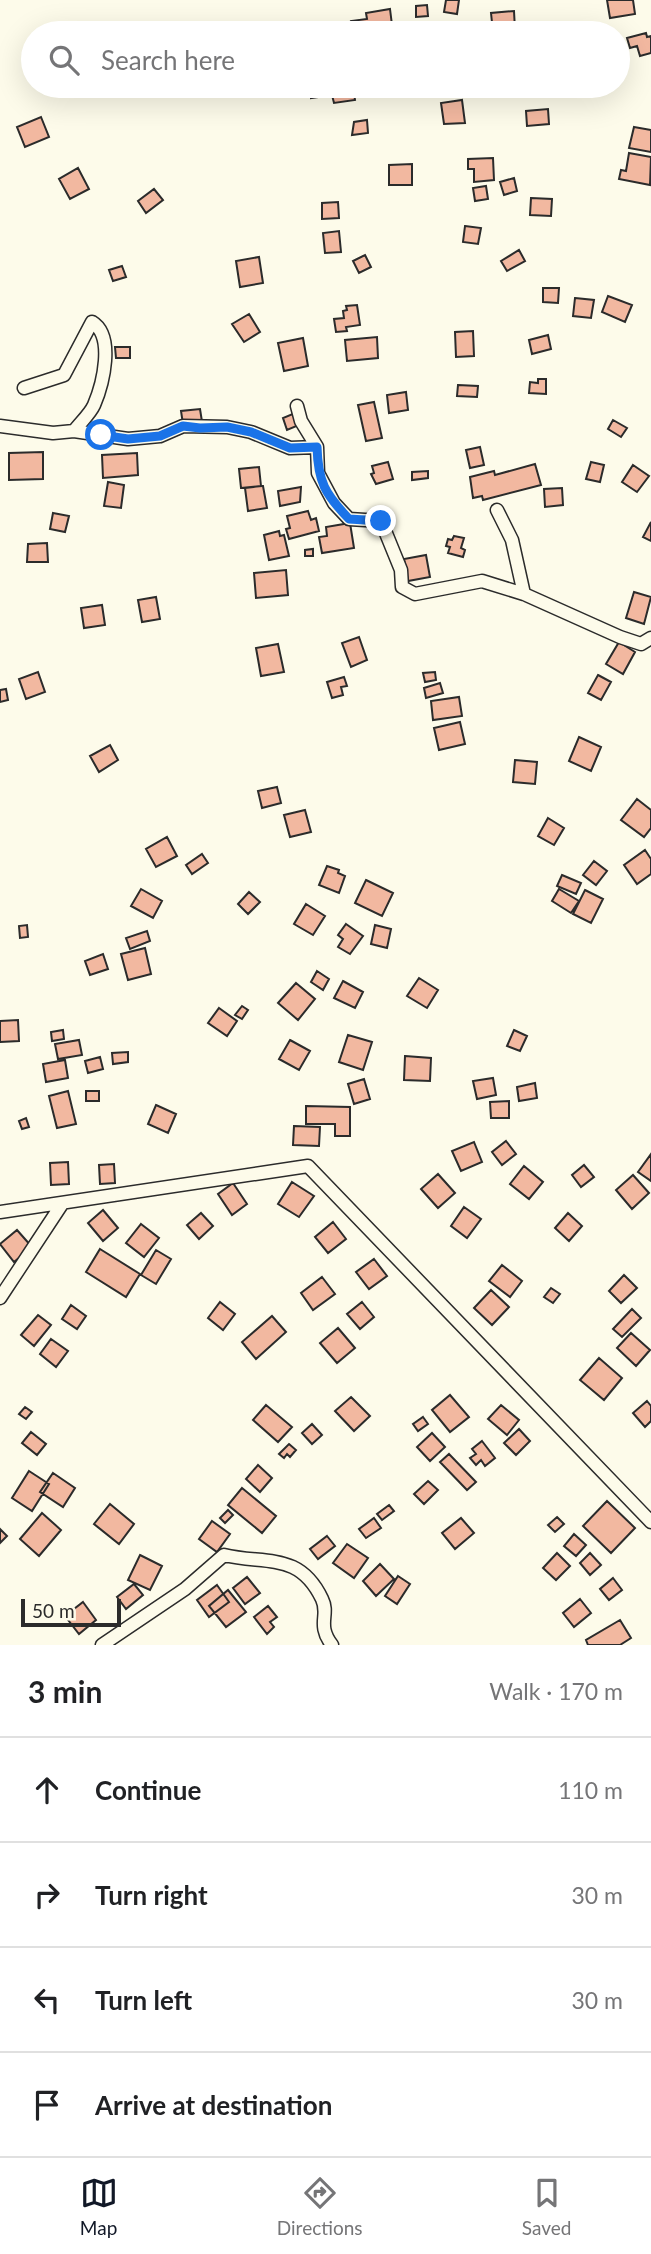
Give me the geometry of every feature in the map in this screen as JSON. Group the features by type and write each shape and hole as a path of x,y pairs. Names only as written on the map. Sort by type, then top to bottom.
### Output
{"street":[{"path":"24,388 64,374 92,322 97,325 107,353 94,406 74,431"},
{"path":"297,406 301,421 317,447 317,473 334,503 349,519 381,521 401,570 402,587 415,594 482,581 524,594 620,637 641,644 651,638"},
{"path":"0,426 53,433 74,431 128,439 160,436 183,426 227,427 251,432 290,448 317,447"},
{"path":"497,510 512,540 524,594"},
{"path":"0,1212 308,1166 651,1522"},
{"path":"0,1298 62,1204"},
{"path":"102,1645 185,1588 224,1555 240,1559 266,1559 300,1569 323,1601 324,1634 332,1645"}],"building":[{"path":"446,0 459,0 457,14 444,12"},
{"path":"607,0 633,0 635,14 610,18"},
{"path":"427,5 428,16 416,17 416,6"},
{"path":"390,9 392,21 351,21 367,19 366,13"},
{"path":"514,11 515,21 492,21 491,13"},
{"path":"646,33 647,37 651,36 651,53 640,56 637,46 630,48 630,37"},
{"path":"333,98 355,98 355,100 334,103"},
{"path":"462,100 465,123 444,124 441,103"},
{"path":"548,109 549,124 527,126 526,111"},
{"path":"41,117 49,137 25,147 17,127"},
{"path":"367,120 368,133 352,135 354,122"},
{"path":"634,127 651,130 651,152 629,148"},
{"path":"629,153 651,157 650,185 619,179 621,170 626,171"},
{"path":"493,158 494,180 474,182 474,169 468,169 468,159"},
{"path":"412,164 412,185 389,185 389,165"},
{"path":"78,168 89,189 70,199 59,179"},
{"path":"514,178 517,191 504,195 500,182"},
{"path":"486,186 488,199 475,201 473,188"},
{"path":"154,189 163,200 146,213 138,201"},
{"path":"531,198 552,199 551,216 530,215"},
{"path":"338,202 339,218 322,219 322,203"},
{"path":"465,226 481,228 478,244 463,242"},
{"path":"339,231 341,252 325,253 323,233"},
{"path":"519,250 525,261 507,271 501,261"},
{"path":"365,255 371,267 359,273 353,261"},
{"path":"259,257 263,283 240,287 236,261"},
{"path":"122,266 126,277 113,281 109,270"},
{"path":"543,288 559,288 558,303 543,302"},
{"path":"608,296 632,305 625,322 602,312"},
{"path":"575,298 594,300 591,318 573,316"},
{"path":"357,305 360,325 346,327 347,331 336,332 334,319 344,318 343,311 347,310 346,306"},
{"path":"249,314 260,332 244,342 232,324"},
{"path":"473,331 474,356 456,357 455,332"},
{"path":"548,335 551,349 532,354 529,340"},
{"path":"377,337 378,358 347,361 345,340"},
{"path":"303,338 308,366 284,371 278,343"},
{"path":"115,347 130,347 130,358 116,358"},
{"path":"538,379 546,379 546,394 529,393 530,382 538,383"},
{"path":"458,385 478,386 477,397 457,396"},
{"path":"406,392 408,410 389,413 387,395"},
{"path":"374,402 382,438 366,441 358,405"},
{"path":"200,409 203,428 184,431 181,411"},
{"path":"295,413 299,425 287,430 283,418"},
{"path":"613,420 627,428 621,437 608,429"},
{"path":"480,447 484,465 470,468 466,450"},
{"path":"43,452 43,479 9,480 9,453"},
{"path":"137,453 138,475 103,478 102,455"},
{"path":"388,462 393,479 376,484 371,474 374,473 372,466"},
{"path":"591,462 604,465 600,482 586,479"},
{"path":"535,464 541,485 483,500 482,496 473,498 470,477 494,471 495,475"},
{"path":"633,465 649,476 637,492 622,482"},
{"path":"259,467 261,486 241,488 239,469"},
{"path":"428,471 428,478 412,480 412,472"},
{"path":"108,482 124,485 121,508 104,506"},
{"path":"263,486 267,508 248,511 245,488"},
{"path":"301,487 300,502 280,506 278,491"},
{"path":"562,488 563,505 545,507 544,489"},
{"path":"308,511 311,520 316,518 319,531 289,539 286,529 290,528 287,516"},
{"path":"53,513 69,516 65,532 50,529"},
{"path":"651,522 651,541 643,537"},
{"path":"350,523 354,548 322,553 319,537 327,536 326,527"},
{"path":"279,531 280,536 284,535 289,556 269,560 264,535"},
{"path":"454,536 464,538 461,548 465,550 463,557 448,553 448,539 452,540"},
{"path":"47,543 48,562 27,562 28,544"},
{"path":"313,549 313,556 305,556 305,550"},
{"path":"426,555 430,577 408,581 404,559"},
{"path":"286,570 288,595 256,598 254,573"},
{"path":"634,592 651,597 644,624 626,618"},
{"path":"156,597 160,619 142,622 138,600"},
{"path":"102,605 105,625 84,628 81,608"},
{"path":"359,637 367,660 351,667 342,643"},
{"path":"619,642 635,652 623,674 606,664"},
{"path":"278,644 284,672 261,676 256,648"},
{"path":"38,672 45,692 26,699 19,679"},
{"path":"435,672 436,680 425,682 423,673"},
{"path":"598,675 611,682 601,700 588,693"},
{"path":"344,677 347,686 341,687 343,695 332,698 327,682"},
{"path":"440,683 443,693 426,698 424,688"},
{"path":"6,689 8,700 0,702 0,690"},
{"path":"459,697 462,716 433,720 431,701"},
{"path":"460,722 465,744 439,750 434,728"},
{"path":"579,737 601,747 591,771 569,761"},
{"path":"110,745 118,760 99,772 90,756"},
{"path":"515,760 537,762 535,784 513,782"},
{"path":"277,787 281,803 262,808 258,791"},
{"path":"637,799 651,810 651,828 644,837 621,820"},
{"path":"305,810 311,832 290,837 284,815"},
{"path":"548,818 564,828 554,845 538,836"},
{"path":"167,837 177,856 156,867 146,849"},
{"path":"645,850 651,859 651,874 637,884 624,865"},
{"path":"202,854 208,863 192,874 186,865"},
{"path":"594,861 607,871 596,885 583,875"},
{"path":"327,866 339,870 338,873 345,876 339,893 319,885"},
{"path":"562,875 581,883 576,894 557,886"},
{"path":"366,880 393,893 382,916 355,903"},
{"path":"141,889 162,901 153,918 131,906"},
{"path":"559,889 579,901 571,913 552,901"},
{"path":"585,890 603,899 591,923 573,914"},
{"path":"249,892 260,902 248,914 238,904"},
{"path":"306,904 325,916 313,935 294,924"},
{"path":"346,924 363,936 350,954 338,947 343,939 338,935"},
{"path":"27,925 28,937 20,938 19,926"},
{"path":"375,925 391,929 387,948 371,944"},
{"path":"147,931 150,941 130,949 126,938"},
{"path":"145,948 151,974 128,980 121,954"},
{"path":"103,954 108,969 90,975 85,961"},
{"path":"317,971 329,979 323,990 311,982"},
{"path":"419,978 438,990 427,1008 407,996"},
{"path":"343,981 363,992 355,1008 334,998"},
{"path":"296,983 315,999 298,1020 278,1003"},
{"path":"242,1006 248,1010 242,1019 235,1015"},
{"path":"219,1008 237,1021 227,1036 208,1023"},
{"path":"18,1020 19,1041 0,1042 0,1021"},
{"path":"63,1030 64,1039 52,1041 51,1032"},
{"path":"514,1030 527,1036 520,1051 507,1046"},
{"path":"348,1035 372,1042 363,1070 339,1062"},
{"path":"79,1040 82,1055 58,1059 55,1044"},
{"path":"290,1040 310,1051 299,1070 279,1059"},
{"path":"128,1052 128,1062 113,1064 112,1053"},
{"path":"405,1056 431,1058 430,1081 404,1080"},
{"path":"100,1057 103,1069 88,1073 85,1061"},
{"path":"65,1060 68,1078 46,1082 43,1064"},
{"path":"493,1078 496,1095 477,1099 473,1081"},
{"path":"364,1079 370,1099 354,1104 348,1084"},
{"path":"535,1083 537,1098 519,1101 517,1087"},
{"path":"68,1091 76,1124 57,1128 49,1096"},
{"path":"86,1091 99,1091 99,1101 86,1101"},
{"path":"509,1101 509,1118 491,1118 490,1102"},
{"path":"156,1105 176,1114 168,1133 148,1124"},
{"path":"306,1106 350,1107 350,1136 335,1136 335,1124 306,1124"},
{"path":"26,1118 29,1127 22,1129 19,1121"},
{"path":"294,1126 320,1127 319,1146 293,1145"},
{"path":"506,1141 516,1154 502,1165 492,1152"},
{"path":"474,1142 482,1162 461,1171 452,1151"},
{"path":"651,1154 651,1181 638,1172"},
{"path":"68,1162 69,1184 51,1185 50,1163"},
{"path":"114,1164 115,1183 100,1184 99,1165"},
{"path":"584,1165 594,1177 581,1187 572,1175"},
{"path":"524,1166 543,1182 529,1199 510,1184"},
{"path":"438,1174 455,1193 438,1208 421,1189"},
{"path":"633,1175 649,1193 632,1209 616,1190"},
{"path":"292,1182 314,1196 299,1217 278,1204"},
{"path":"233,1183 247,1204 232,1215 218,1194"},
{"path":"464,1207 481,1219 467,1238 451,1226"},
{"path":"103,1210 118,1228 103,1241 88,1223"},
{"path":"201,1213 213,1226 199,1239 187,1225"},
{"path":"568,1213 582,1226 569,1241 555,1228"},
{"path":"333,1222 346,1239 328,1253 315,1237"},
{"path":"141,1224 159,1238 144,1257 126,1243"},
{"path":"17,1230 32,1247 14,1262 0,1244"},
{"path":"100,1249 140,1274 126,1297 86,1272"},
{"path":"156,1250 171,1259 156,1284 141,1275"},
{"path":"374,1259 387,1276 369,1289 356,1272"},
{"path":"502,1265 522,1281 510,1297 489,1281"},
{"path":"624,1275 637,1288 621,1303 609,1291"},
{"path":"322,1277 335,1294 313,1310 301,1293"},
{"path":"551,1288 560,1294 553,1303 544,1297"},
{"path":"491,1290 509,1307 492,1325 474,1308"},
{"path":"220,1302 235,1314 223,1330 208,1318"},
{"path":"362,1302 374,1317 360,1329 347,1314"},
{"path":"71,1305 86,1316 77,1329 62,1319"},
{"path":"632,1309 641,1318 622,1337 613,1329"},
{"path":"38,1315 51,1325 34,1346 21,1335"},
{"path":"272,1316 286,1332 256,1359 242,1342"},
{"path":"338,1328 355,1348 337,1363 320,1343"},
{"path":"631,1333 650,1350 636,1366 617,1348"},
{"path":"51,1339 68,1351 56,1367 40,1354"},
{"path":"599,1358 622,1378 604,1400 580,1380"},
{"path":"450,1395 469,1417 450,1432 432,1410"},
{"path":"351,1397 370,1416 354,1431 335,1411"},
{"path":"647,1401 651,1406 651,1421 645,1427 633,1413"},
{"path":"266,1405 292,1427 278,1442 253,1420"},
{"path":"501,1405 519,1420 507,1435 488,1419"},
{"path":"25,1407 32,1412 26,1419 19,1414"},
{"path":"423,1417 428,1424 418,1431 413,1424"},
{"path":"312,1424 322,1435 312,1444 302,1433"},
{"path":"519,1429 530,1441 516,1455 504,1443"},
{"path":"31,1432 46,1444 37,1455 22,1443"},
{"path":"432,1433 445,1447 430,1461 417,1447"},
{"path":"482,1441 495,1458 485,1466 481,1460 476,1465 470,1458 476,1454 472,1449"},
{"path":"289,1444 296,1450 290,1457 287,1454 284,1458 279,1454"},
{"path":"449,1454 476,1482 467,1490 440,1462"},
{"path":"258,1465 272,1478 260,1492 246,1479"},
{"path":"29,1471 49,1484 32,1511 12,1498"},
{"path":"53,1473 75,1488 63,1507 40,1492"},
{"path":"428,1481 438,1490 424,1504 414,1494"},
{"path":"242,1488 276,1516 262,1533 228,1505"},
{"path":"607,1501 635,1528 611,1553 583,1526"},
{"path":"110,1504 134,1524 119,1544 94,1524"},
{"path":"389,1505 394,1511 382,1520 377,1514"},
{"path":"228,1510 233,1515 225,1523 220,1518"},
{"path":"42,1513 61,1530 39,1556 20,1539"},
{"path":"557,1517 564,1524 555,1532 548,1525"},
{"path":"374,1518 381,1528 366,1538 359,1529"},
{"path":"461,1518 474,1533 455,1549 442,1533"},
{"path":"212,1521 230,1534 217,1552 199,1539"},
{"path":"0,1529 7,1536 0,1543"},
{"path":"574,1534 586,1545 576,1556 564,1546"},
{"path":"327,1536 335,1546 318,1559 310,1549"},
{"path":"347,1544 368,1558 354,1578 333,1563"},
{"path":"557,1553 570,1566 556,1580 543,1568"},
{"path":"590,1553 601,1565 590,1575 580,1563"},
{"path":"140,1555 162,1566 150,1590 128,1580"},
{"path":"380,1564 394,1579 376,1596 363,1581"},
{"path":"398,1576 410,1584 397,1604 385,1596"},
{"path":"247,1577 260,1593 245,1604 233,1588"},
{"path":"613,1578 622,1590 609,1600 600,1589"},
{"path":"134,1584 143,1595 126,1609 117,1597"},
{"path":"217,1585 229,1602 209,1617 197,1600"},
{"path":"228,1590 246,1612 226,1627 209,1606"},
{"path":"580,1599 591,1613 574,1627 563,1613"},
{"path":"83,1602 96,1620 79,1634 65,1616"},
{"path":"268,1606 277,1617 270,1622 274,1627 267,1634 254,1617"},
{"path":"620,1620 631,1638 620,1645 588,1645 586,1640"}],"route":[{"path":"101,435 128,439 160,436 183,426 227,427 251,432 290,448 317,447 317,473 334,503 349,519 381,521"}]}
